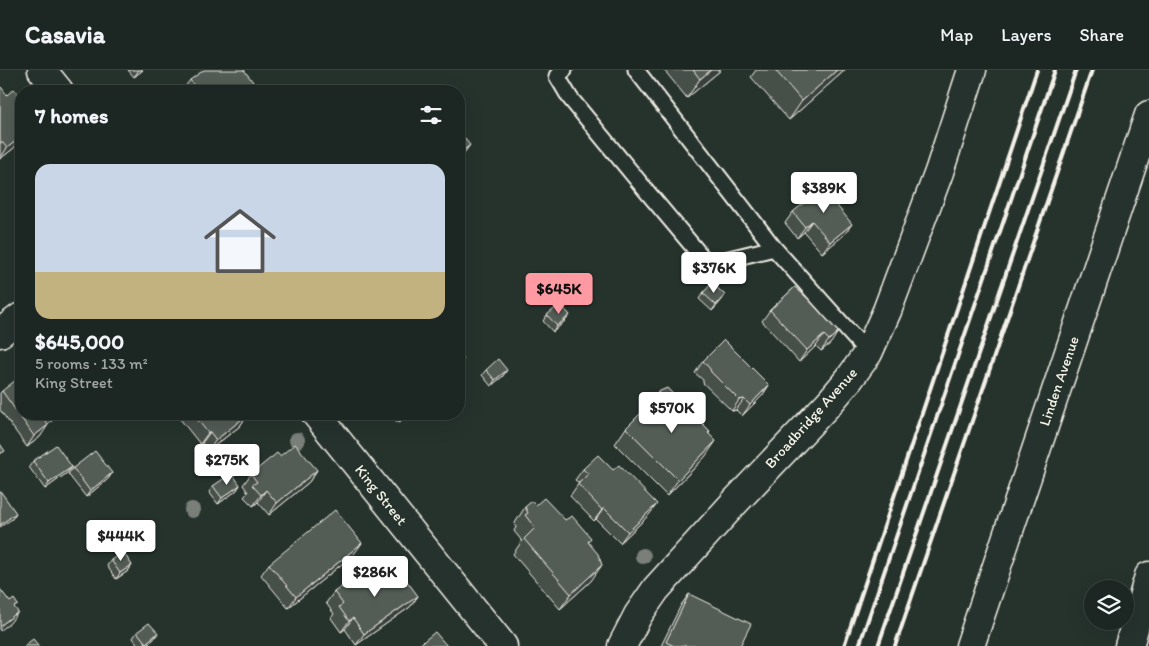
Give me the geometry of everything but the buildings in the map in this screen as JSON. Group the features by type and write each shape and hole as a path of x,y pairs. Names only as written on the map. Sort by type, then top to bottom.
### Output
{"main road":[{"path":"42,70 54,85"},
{"name":"Broadbridge Avenue","path":"622,646 638,615 656,589 734,502 829,403 868,352 887,311 936,181 972,70"},
{"name":"Linden Avenue","path":"970,646 1149,115"},
{"path":"0,333 15,322"},
{"name":"King Street","path":"321,420 503,646"},
{"path":"1129,646 1149,576"}],"lane":[{"path":"564,70 557,76 570,98 707,263 774,248"},
{"path":"636,70 774,248 868,352"}],"railway":[{"path":"844,646 1037,70"},
{"path":"859,646 1055,70"},
{"path":"878,646 1076,70"},
{"path":"895,646 1092,70"}]}
